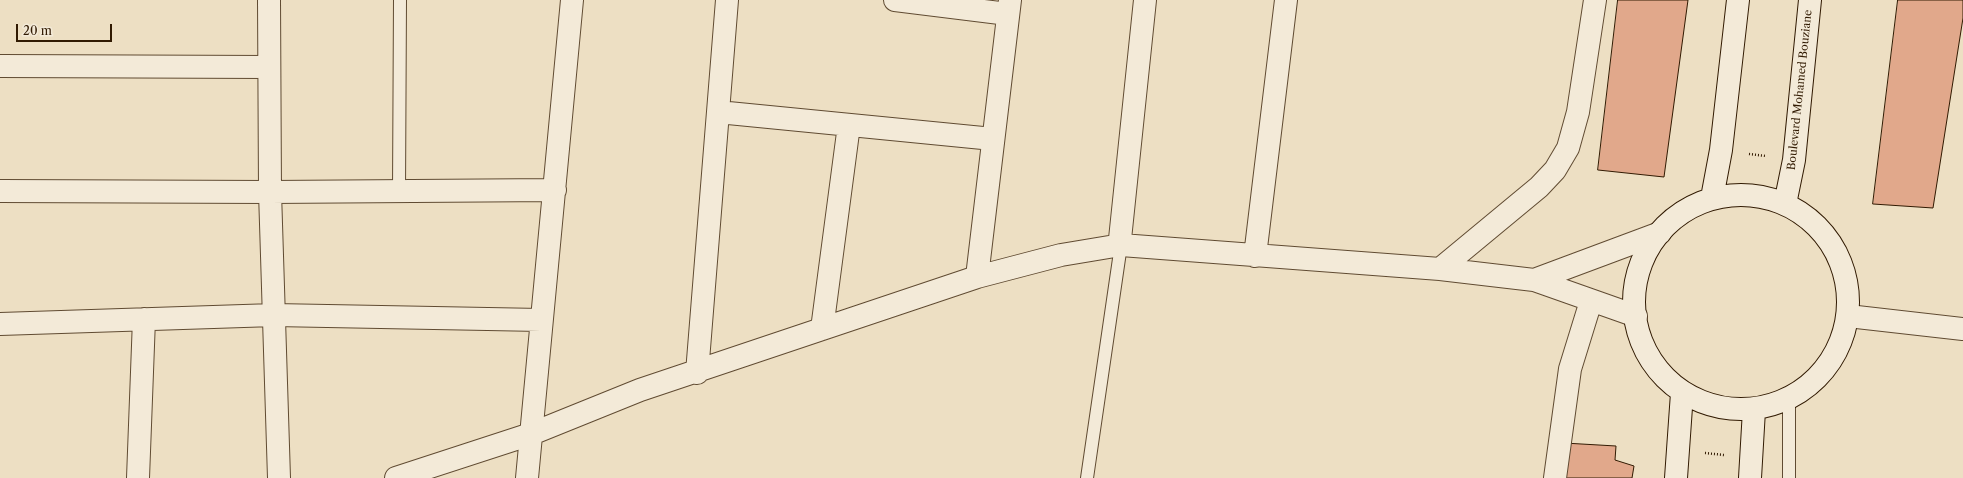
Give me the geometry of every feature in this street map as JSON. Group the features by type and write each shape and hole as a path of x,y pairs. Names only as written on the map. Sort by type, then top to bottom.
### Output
{"street":[{"path":"269,0 270,192 279,478"},
{"path":"527,478 572,0"},
{"path":"697,372 728,0"},
{"path":"895,0 1009,7 977,277"},
{"path":"1121,245 1120,239 1145,0"},
{"path":"1255,256 1286,0"},
{"path":"1440,269 1538,187 1555,170 1568,148 1578,112 1595,0"},
{"path":"1712,198 1721,150 1738,0"},
{"name":"Boulevard Mohamed Bouziane","path":"1785,204 1794,160 1810,0"},
{"path":"0,66 270,67"},
{"path":"718,112 993,139"},
{"path":"822,329 849,125"},
{"path":"0,191 270,192 555,190"},
{"path":"1749,195 1785,204 1816,225 1839,258 1848,294 1848,316 1844,332 1828,365 1789,399 1754,410 1716,408 1682,393 1653,365 1637,331 1633,294 1637,275 1652,240 1679,214 1712,198 1749,195"},
{"path":"1534,280 1660,233"},
{"path":"396,478 531,434 640,390 977,277 1061,255 1121,245 1440,269 1534,280 1636,316"},
{"path":"1555,478 1570,369 1591,300"},
{"path":"0,324 274,315 541,320"},
{"path":"1848,316 1963,329"},
{"path":"138,478 144,319"},
{"path":"1676,478 1682,393"},
{"path":"1751,468 1754,410"}],"lane":[{"path":"399,191 400,0"},
{"path":"1087,478 1121,245"},
{"path":"1789,399 1789,478"}],"path":[{"path":"1721,150 1794,160"},
{"path":"1679,450 1751,468"}],"building":[{"path":"1618,0 1688,0 1664,177 1598,170"},
{"path":"1898,0 1963,0 1963,18 1933,208 1873,204"},
{"path":"1564,443 1616,446 1615,460 1634,466 1632,478 1560,478"}]}
